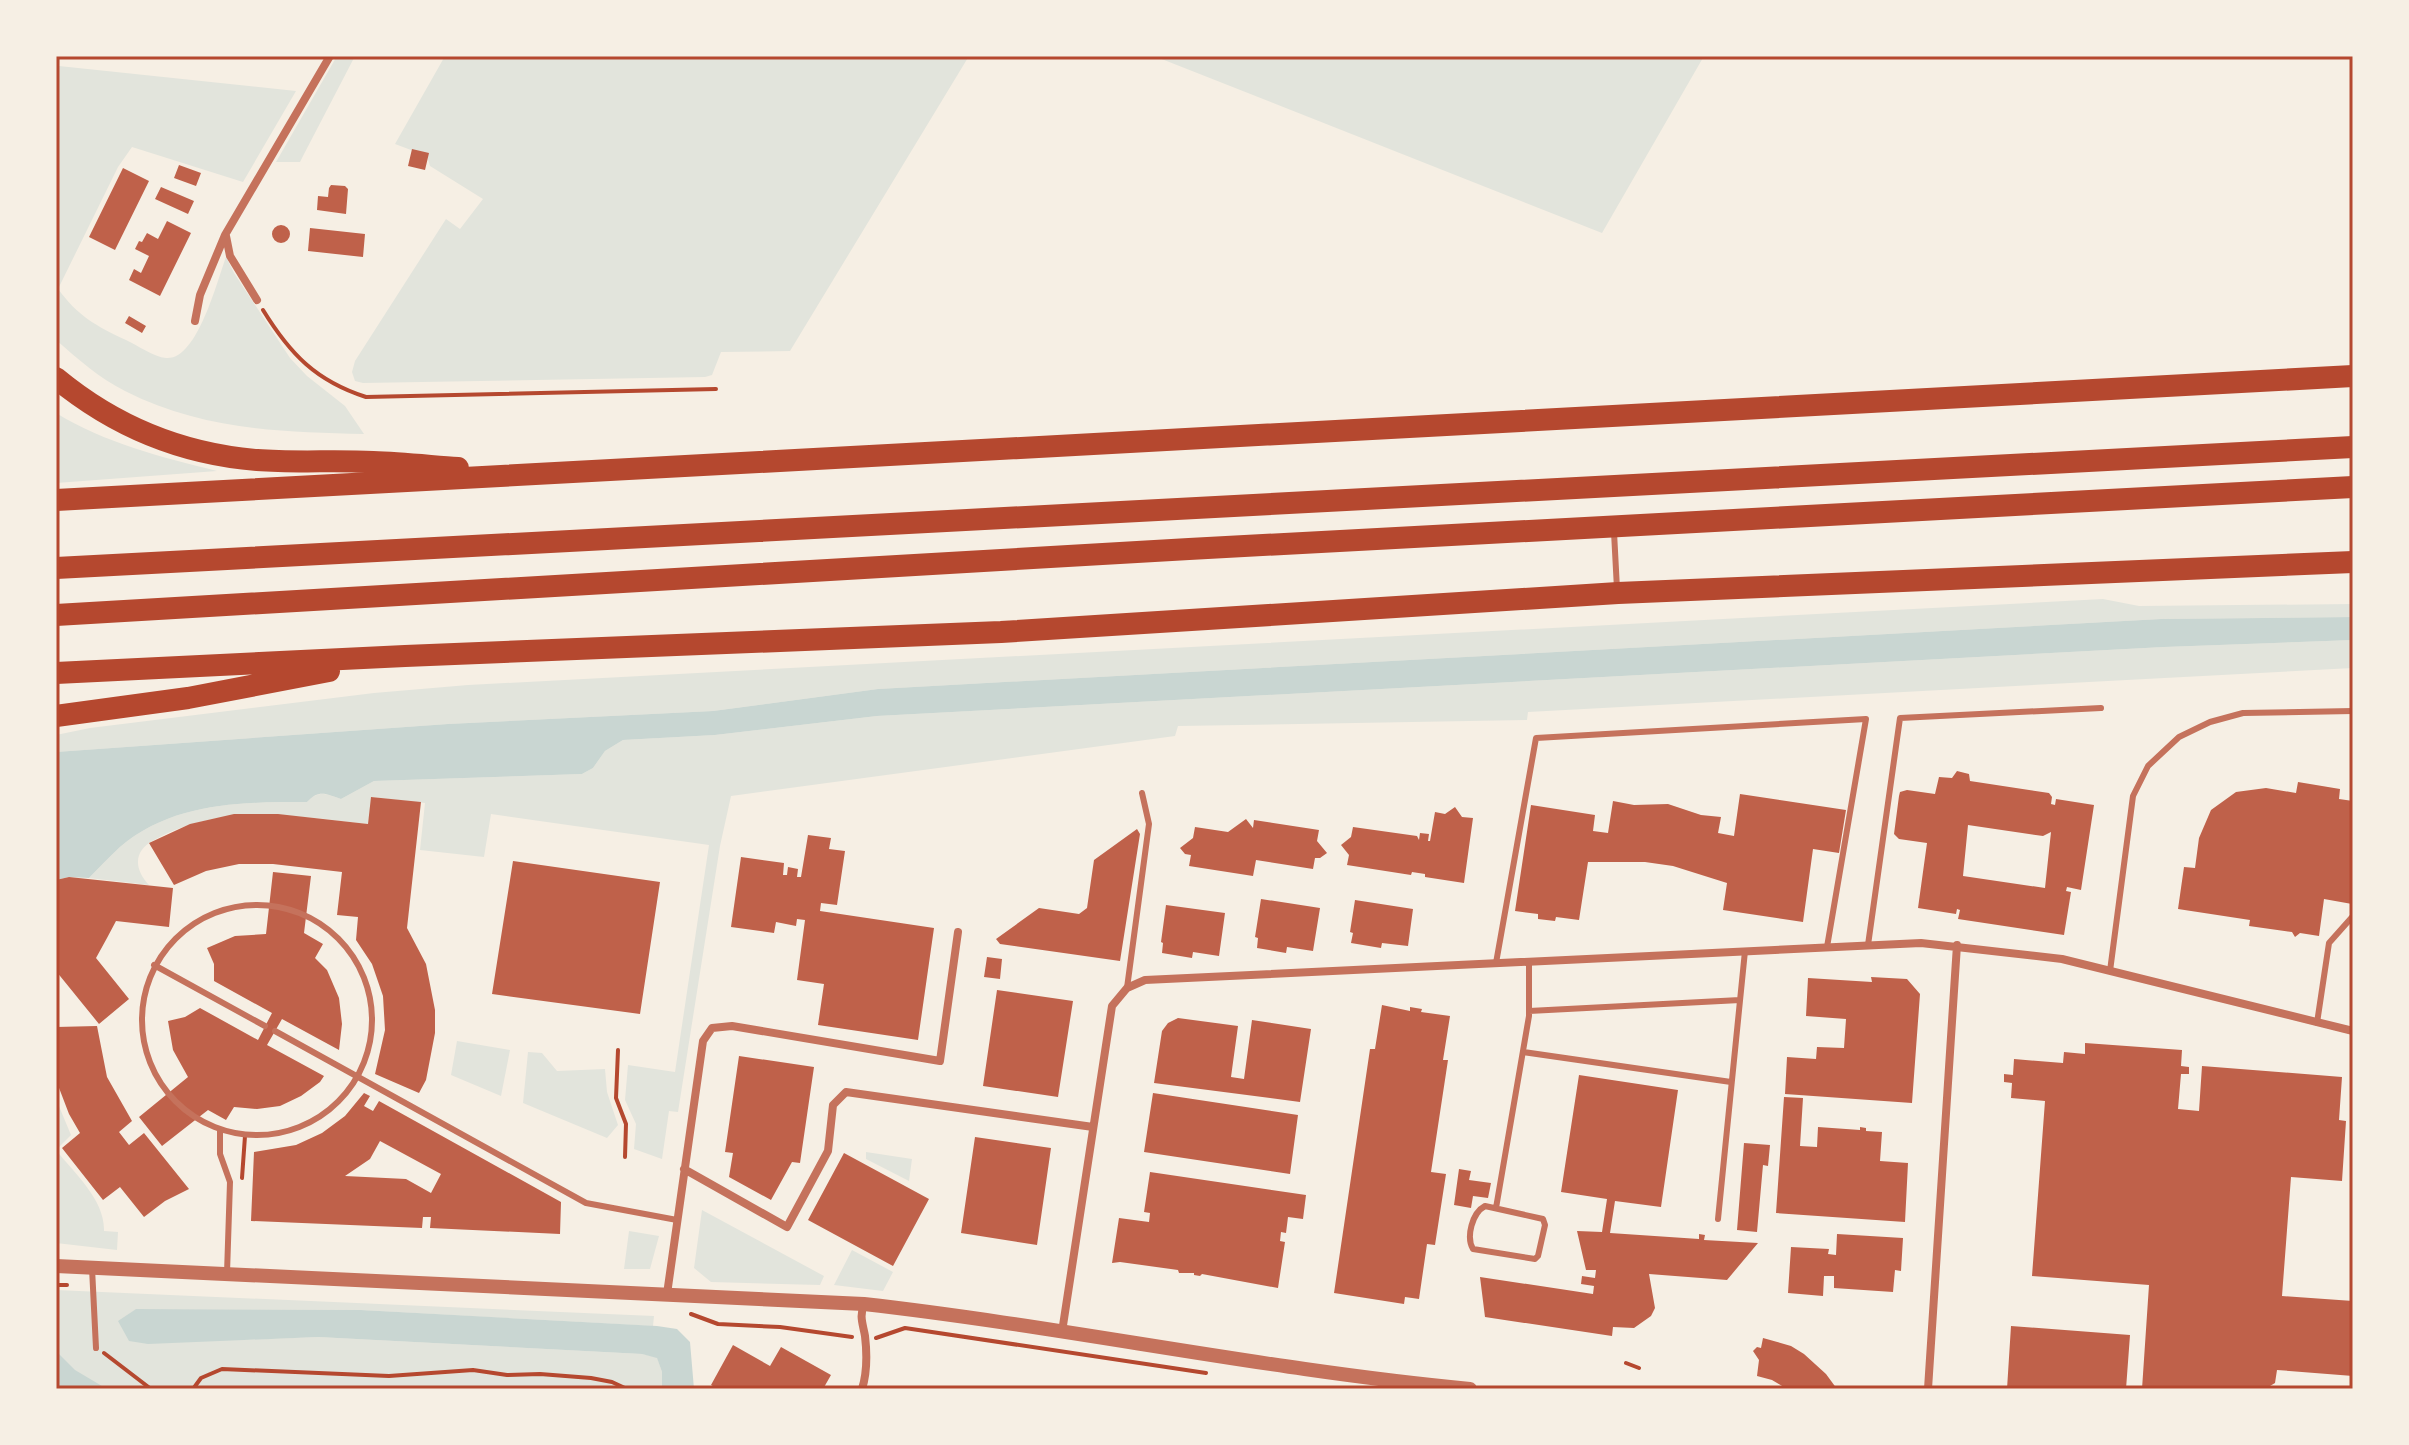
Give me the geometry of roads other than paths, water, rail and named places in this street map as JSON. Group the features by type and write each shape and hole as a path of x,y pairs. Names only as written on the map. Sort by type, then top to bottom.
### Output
{"highway":[{"path":"56,500 547,476 1043,446 2353,376"},
{"path":"56,378 100,411 146,435 215,454 256,460 372,462 547,476"},
{"path":"56,568 2353,447"},
{"path":"56,615 1189,549 2353,487"},
{"path":"56,673 1001,632 1618,593 2353,562"},
{"path":"56,716 188,698 405,656"}],"street":[{"path":"195,321 200,295 225,235 330,56"},
{"path":"225,235 230,256 257,300"},
{"path":"667,1294 703,1041 712,1028 732,1026 940,1061 958,932"},
{"path":"1062,1332 1112,1006 1127,988 1145,980 1921,943 2062,959 2353,1031"},
{"path":"1928,1389 1957,945"},
{"path":"684,1169 787,1227 828,1151 833,1105 846,1092 1093,1127"},
{"path":"56,1266 864,1304 969,1316 1062,1332 1470,1389"},
{"path":"862,1389 865,1339 860,1315 864,1304"}],"lane":[{"path":"1614,528 1618,593"},
{"path":"1868,945 1900,718 2101,708"},
{"path":"2110,971 2133,796 2148,766 2179,737 2210,722 2243,713 2353,711"},
{"path":"1496,963 1536,738 1866,719 1827,947"},
{"path":"1127,988 1149,824 1142,793"},
{"path":"269,904 305,914 332,932 353,956 367,984 373,1016 369,1048 357,1077 337,1104 310,1123 278,1134 245,1136 195,1119 167,1094 149,1065 141,1031 143,997 154,965 175,937 203,917 235,906 269,904"},
{"path":"2317,1023 2329,943 2353,916"},
{"path":"1718,1219 1745,951"},
{"path":"1496,1208 1529,1011 1529,961"},
{"path":"154,965 265,1026"},
{"path":"1529,1011 1740,1000"},
{"path":"275,1031 586,1203 677,1220"},
{"path":"1523,1052 1731,1082"},
{"path":"220,1130 220,1154 230,1182 227,1273"},
{"path":"1485,1206 1496,1208 1540,1217 1545,1221 1541,1252 1535,1259 1477,1251 1471,1247 1476,1214 1485,1206"},
{"path":"92,1268 96,1348"}]}
